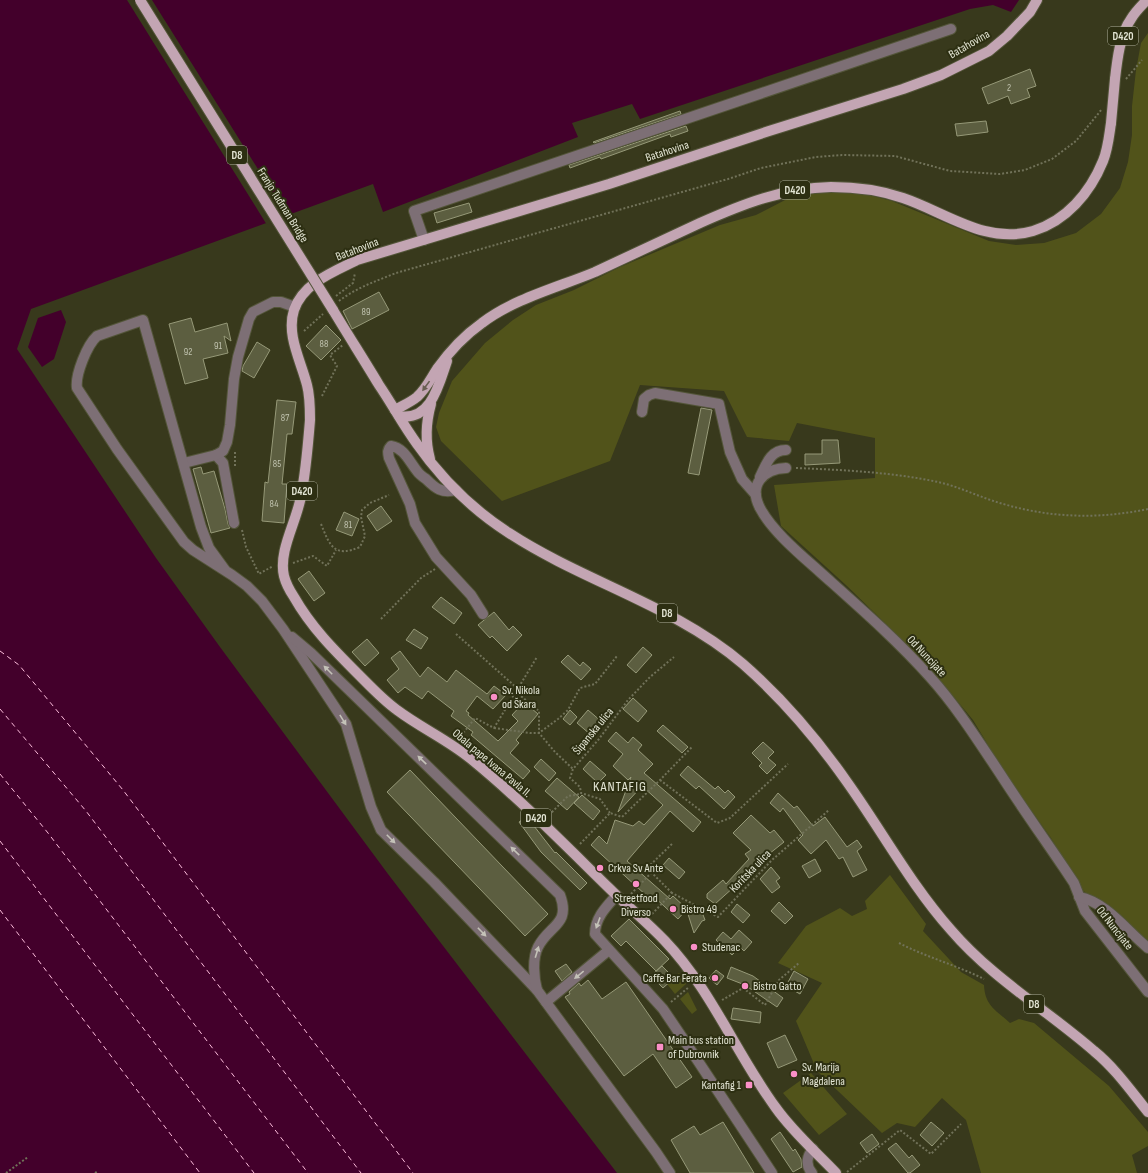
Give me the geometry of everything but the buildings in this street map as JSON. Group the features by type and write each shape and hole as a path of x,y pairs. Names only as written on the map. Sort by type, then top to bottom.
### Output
{"main road":[{"name":"Franjo Tuđman Bridge","path":"140,0 397,413"},
{"name":"Batahovina","path":"295,307 304,293 311,286 319,280 357,260 609,184 769,131 903,89 941,75 989,51 1007,36 1030,12 1037,0"},
{"name":"D420","path":"449,355 432,400 424,411 414,417 407,418 397,413 422,392 442,362 470,332 497,312 612,264 729,210 764,197 786,191 834,187 860,188 884,192 904,198 969,227 987,232 1020,234 1035,230 1062,217 1075,206 1096,176 1104,160 1118,81 1116,61 1125,30 1130,20 1147,0"},
{"name":"Obala pape Ivana Pavla II.","path":"295,307 291,323 292,333 309,395 310,421 301,498 297,516 284,552 283,573 286,582 306,617 323,639 383,700 408,718 453,745 502,785 665,941 680,958 696,981 778,1110 836,1173"},
{"path":"431,462 428,450 427,429 432,400"},
{"name":"D8","path":"397,413 417,444 431,462 456,490 488,519 556,561 650,604 680,620 739,662 765,684 816,741 847,782 922,895 951,930 972,953 1004,982 1096,1052 1115,1072 1148,1112"}],"street":[{"path":"424,240 414,211 951,29"},
{"path":"184,464 216,455 223,451 227,442 230,425 234,379 238,357 249,319 254,312 273,302 281,302 295,307"},
{"path":"225,570 209,548 205,538 143,320 97,336 92,340 86,352 76,382 77,388 116,449 176,532 193,550 247,586 262,601 283,629 346,724 371,807 381,830 434,882 537,990 652,1146 670,1173"},
{"name":"Od Nuncijate","path":"642,412 644,398 655,393 719,404 730,452 742,479 756,495 760,508 774,528 904,650 931,678 969,728 1074,883 1085,911 1148,992"},
{"path":"456,490 449,492 435,488 418,473 407,456 401,450 391,446 389,448 389,458 410,504 416,524 436,557 471,595 483,614"},
{"path":"756,495 757,484 766,463 772,455 780,450 786,450"},
{"path":"216,455 223,463 234,523"},
{"path":"760,478 768,472 778,468 786,468"},
{"path":"283,629 311,653 553,887 560,896 564,904 562,919 551,929 537,948 534,968 534,980 537,990"},
{"name":"Od Nuncijate","path":"1079,897 1090,899 1099,904 1148,948"},
{"path":"620,899 605,908 595,926 595,934 663,1009 772,1173"},
{"path":"546,1002 609,950"},
{"path":"812,1173 807,1163 808,1155 813,1149"}],"path":[{"path":"1118,81 1142,60"},
{"path":"338,302 350,293 372,282 396,273 728,179 761,168 809,158 842,154 895,156 950,171 1000,174 1025,170 1052,159 1076,141 1103,108"},
{"path":"336,296 353,283 357,260"},
{"path":"319,310 323,315"},
{"path":"304,331 326,311"},
{"path":"322,396 337,366 330,355 345,343"},
{"path":"786,468 879,472 939,482 1007,505 1056,514 1096,516 1123,514 1148,509"},
{"path":"321,524 330,544 336,550 350,551 360,546 365,536 361,517 362,510 370,503 389,495"},
{"path":"292,563 313,556 327,566 336,550"},
{"path":"381,619 421,578 443,564"},
{"path":"259,574 274,565"},
{"path":"456,634 517,688"},
{"path":"461,736 475,718 494,728 539,733 568,710 580,688 594,684 617,656"},
{"path":"494,728 515,691 537,657"},
{"name":"Šipanska ulica","path":"581,793 580,787 570,778 573,769 600,739 628,700 650,677 674,657"},
{"path":"515,691 539,711 539,733 554,752 573,769"},
{"path":"541,823 568,796 581,793 600,800 610,813 622,817 692,747"},
{"path":"660,780 717,823 730,818 788,764"},
{"name":"Koritska ulica","path":"672,893 718,917 772,860 829,810"},
{"path":"572,852 610,813"},
{"path":"645,922 672,893 647,868 673,843"},
{"path":"620,899 652,872"},
{"path":"899,943 919,953 986,979"},
{"path":"712,1005 743,988 766,1005 779,980 799,963"},
{"path":"663,1009 696,981"},
{"path":"846,1173 900,1130 931,1154 961,1124"},
{"path":"6,1173 28,1157"}],"shaded area":[{"path":"0,0 1019,0 1011,12 993,5 970,9 640,119 632,104 572,123 578,137 383,212 373,184 31,309 17,349 156,558 220,647 388,874 617,1173 0,1173"},
{"path":"1148,33 1148,942 1095,897 1086,893 1080,888 1051,838 1008,778 973,720 934,673 847,586 781,526 774,485 875,478 875,438 797,423 789,441 747,437 724,391 640,385 610,461 502,501 441,441 436,427 439,413 452,381 485,343 513,320 536,305 574,290 620,267 720,225 756,215 789,198 820,191 854,191 892,201 989,241 1016,245 1044,243 1076,233 1101,214 1120,188 1128,162 1132,135 1132,106 1136,70 1141,43"},
{"path":"61,310 66,322 54,359 42,367 28,347 38,318"},
{"path":"890,875 926,924 923,931 961,972 984,985 989,1003 996,1011 1010,1023 1019,1019 1034,1023 1109,1086 1148,1132 1148,1146 1132,1155 1137,1173 981,1173 966,1120 942,1098 915,1127 897,1123 882,1133 817,1071 796,1021 822,983 778,963 806,926 840,908 852,916 867,909 865,901"},
{"path":"679,973 686,984 675,994 667,984"},
{"path":"688,992 697,1010 692,1014 680,999"},
{"path":"811,1073 847,1114 819,1135 783,1093"}],"pier":[{"path":"127,0 152,0 288,217 267,225"}],"ferry route":[{"path":"0,651 19,665 123,790 413,1173"},
{"path":"0,709 86,811 361,1173"},
{"path":"0,774 48,833 308,1173"},
{"path":"0,841 254,1173"},
{"path":"0,910 200,1173"}],"place":[{"name":"Sv. Nikola od Škara","path":"494,697"},
{"name":"Crkva Sv Ante","path":"600,868"},
{"name":"Streetfood Diverso","path":"636,884"},
{"name":"Bistro 49","path":"673,909"},
{"name":"Studenac","path":"694,947"},
{"name":"Caffe Bar Ferata","path":"715,978"},
{"name":"Bistro Gatto","path":"745,986"},
{"name":"Main bus station of Dubrovnik","path":"660,1047"},
{"name":"Sv. Marija Magdalena","path":"794,1074"},
{"name":"Kantafig 1","path":"749,1085"}],"district":[{"name":"KANTAFIG","path":"620,786"}]}
